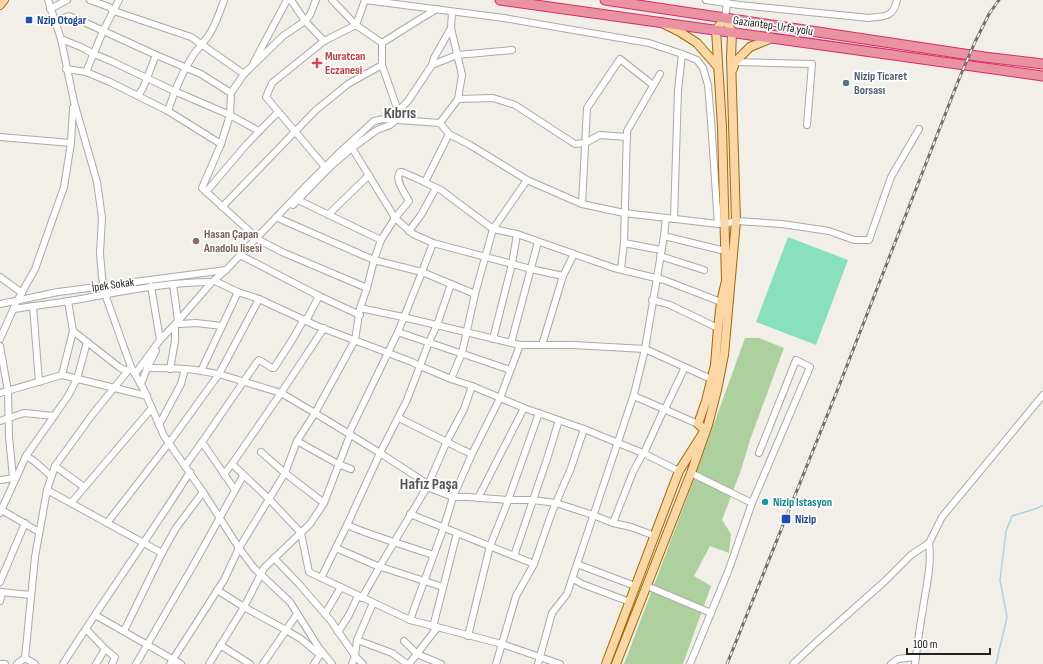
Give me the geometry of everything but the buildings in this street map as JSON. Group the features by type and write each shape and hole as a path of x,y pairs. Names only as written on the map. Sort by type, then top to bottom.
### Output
{"highway":[{"name":"Gaziantep-Urfa yolu","path":"500,0 1043,76"},
{"name":"Gaziantep-Urfa yolu","path":"605,0 984,57 1043,64"}],"main road":[{"path":"0,5 4,0"},
{"path":"606,664 679,471 705,430 698,424 706,401 715,366 721,302 726,281 725,251 721,224 722,127 716,30 725,18 732,32 731,74 736,221 724,355 718,390 708,425 691,473 616,664"},
{"path":"662,23 697,43 718,67"},
{"path":"731,74 735,62 750,46 772,38"}],"street":[{"path":"48,0 60,40 74,102 97,182 102,218 100,253 102,277 105,294 129,369"},
{"path":"50,9 67,0"},
{"path":"90,0 109,7 114,11 191,37 244,74"},
{"path":"86,72 119,0"},
{"path":"168,111 174,91 192,55 210,34 224,0"},
{"path":"251,68 287,0"},
{"path":"291,0 305,21 324,41"},
{"path":"316,0 310,15 305,21 283,36 244,74 231,93 230,115 221,144 202,188 258,239 282,252 367,288"},
{"path":"332,0 356,25 382,43"},
{"path":"325,167 266,97 272,83 324,41 356,25 365,0 504,18 649,43 697,60 703,68 708,85 721,224"},
{"path":"706,0 869,18 887,16 895,8 897,0"},
{"path":"725,18 727,3"},
{"path":"382,43 437,10"},
{"path":"440,123 458,99 462,75 451,28 452,12"},
{"path":"54,21 69,16 201,74 231,93"},
{"path":"398,111 408,101 432,66 434,58 451,28"},
{"path":"60,40 80,47 174,91 230,115 259,131"},
{"path":"141,384 154,354 214,282 352,148 377,130 390,125 396,120 398,111 382,65 382,43"},
{"path":"432,66 458,55 512,50"},
{"path":"674,219 678,90 682,54"},
{"path":"138,96 143,88 156,55"},
{"path":"582,204 587,108 620,59 653,85"},
{"path":"735,62 812,64 807,125"},
{"path":"222,207 316,110 348,84 382,65"},
{"path":"66,69 86,72 110,82 168,111 221,144"},
{"path":"621,269 624,243 627,131 660,74"},
{"path":"458,99 493,98 514,105 575,144 585,143 600,135 627,137"},
{"path":"0,339 35,269 64,187 71,143 74,102"},
{"path":"206,192 246,145 278,112"},
{"path":"214,282 242,256 325,167 374,121 384,119 440,123 449,134 527,180 582,204 624,213 721,224 736,221 790,225 829,231 854,240 869,240 891,177 919,129"},
{"path":"425,182 449,134"},
{"path":"0,137 71,143"},
{"path":"352,148 395,218 413,234 433,243 563,276"},
{"path":"172,662 224,580 238,548 285,473 297,441 315,413 355,340 360,308 381,240 395,218 409,201 398,180 398,175 400,172 441,190 492,229 517,234 621,269 656,278 721,302"},
{"path":"328,214 369,175"},
{"path":"451,379 462,353 475,294 486,257 492,229 527,180"},
{"path":"409,231 421,215 436,188"},
{"path":"298,200 381,240"},
{"path":"539,661 552,614 567,594 634,396 645,349 666,218"},
{"path":"280,219 374,260 422,272 475,294"},
{"path":"493,339 512,264 517,234"},
{"path":"664,236 725,251"},
{"path":"511,343 538,242"},
{"path":"209,664 244,607 264,568 310,524 324,503 350,435 350,431 398,332 433,243"},
{"path":"624,243 661,253 704,270"},
{"path":"542,345 563,276 574,254"},
{"path":"242,256 319,296 360,315"},
{"name":"İpek Sokak","path":"0,304 58,292 226,270"},
{"path":"0,277 22,293"},
{"path":"14,309 151,286 188,282 214,282 259,299 317,326 412,362 524,408 584,429 643,453 679,471"},
{"path":"170,369 177,325 172,284"},
{"path":"321,578 380,452 407,400 437,325 451,284"},
{"path":"151,286 160,340"},
{"path":"200,370 238,292"},
{"path":"185,466 257,362 259,360 272,368 275,367 319,296"},
{"path":"108,523 219,374 259,299"},
{"path":"652,300 670,305 718,328"},
{"path":"62,375 72,331 68,301"},
{"path":"34,306 39,382"},
{"path":"360,308 520,345 573,345 645,349 711,379"},
{"path":"135,374 160,340 177,325 196,323 222,326"},
{"path":"224,474 281,393 324,328"},
{"path":"72,331 119,367 129,369 135,374 147,396 164,436 190,472 238,548 254,568 290,602 321,653"},
{"path":"398,332 510,370"},
{"path":"39,532 0,510 14,478 26,456 68,396 77,379 87,342"},
{"path":"410,620 444,527 453,497 472,454 500,398 520,345"},
{"path":"0,346 8,391 9,437 14,478"},
{"path":"690,664 729,569 752,503 810,367 796,360 759,453"},
{"path":"613,523 633,472 685,367"},
{"path":"147,368 200,370 244,381 281,393 380,452 423,481 428,487 453,497 533,500 556,503 655,536"},
{"path":"18,664 25,658 35,557 47,490 51,476 55,466 92,415 129,369"},
{"path":"159,425 181,384 185,369"},
{"path":"0,393 62,375 147,396"},
{"path":"338,632 428,487 447,442 464,409 472,386"},
{"path":"793,664 885,581 911,555 929,543 942,517 1043,395"},
{"path":"634,396 698,424"},
{"path":"71,503 152,408"},
{"path":"478,498 524,408"},
{"path":"0,422 24,413 54,416"},
{"path":"468,636 490,546 505,509 539,413"},
{"path":"398,418 472,454"},
{"path":"514,556 559,420"},
{"path":"496,664 516,596 534,564 556,503 571,468 584,429"},
{"path":"297,441 338,464 351,469"},
{"path":"202,442 235,490"},
{"path":"262,452 285,473 324,503"},
{"path":"26,456 51,476"},
{"path":"232,464 269,499 301,533 309,572 410,620 502,644 539,661 560,664"},
{"path":"55,466 84,487"},
{"path":"63,664 190,472"},
{"path":"691,473 752,503"},
{"path":"136,664 243,476"},
{"path":"0,480 14,478"},
{"path":"47,490 162,553"},
{"path":"124,631 162,553 176,528 203,492"},
{"path":"410,514 534,564"},
{"path":"0,582 2,572 25,523"},
{"path":"347,525 433,555"},
{"path":"357,640 392,653 408,664 417,654 435,627 457,533"},
{"path":"891,664 898,658 915,661 928,576 930,553 929,543"},
{"path":"336,548 380,566 443,588"},
{"path":"274,558 299,584 324,614 355,656 363,664"},
{"path":"577,564 636,586"},
{"path":"572,578 582,584 630,602"},
{"path":"647,586 711,613"},
{"path":"324,614 341,587"},
{"path":"217,590 301,639 321,653 332,664"},
{"path":"0,601 1,592 31,595"},
{"path":"352,664 355,656 357,640 373,603"},
{"path":"263,664 297,614"},
{"path":"94,615 148,645 172,662 181,664"},
{"path":"86,629 115,658 112,664"},
{"path":"404,641 417,654 440,664"},
{"path":"220,645 250,664"},
{"path":"96,664 105,649"},
{"path":"314,664 321,653"},
{"path":"25,658 35,664"},
{"path":"798,658 803,664"}],"green space":[{"path":"788,237 848,260 816,345 756,322"},
{"path":"745,338 759,338 784,348 722,520 731,534 729,553 710,546 694,576 711,586 683,664 624,664 693,482"}],"waterway":[{"path":"996,664 1007,617 1000,580 1006,531 1012,516 1043,505"}],"railway":[{"path":"727,664 837,391 959,79 989,14 999,0"}],"place":[{"name":"Nzip Otogar","path":"29,20"},
{"name":"Muratcan Eczanesi","path":"317,63"},
{"name":"Nizip Ticaret Borsası","path":"846,83"},
{"name":"Hasan Çapan Anadolu lisesi","path":"196,241"},
{"name":"Nizip Istasyon","path":"765,502"},
{"name":"Nizip","path":"786,519"}],"district":[{"name":"Kıbrıs","path":"400,113"},
{"name":"Hafız Paşa","path":"429,484"}]}
